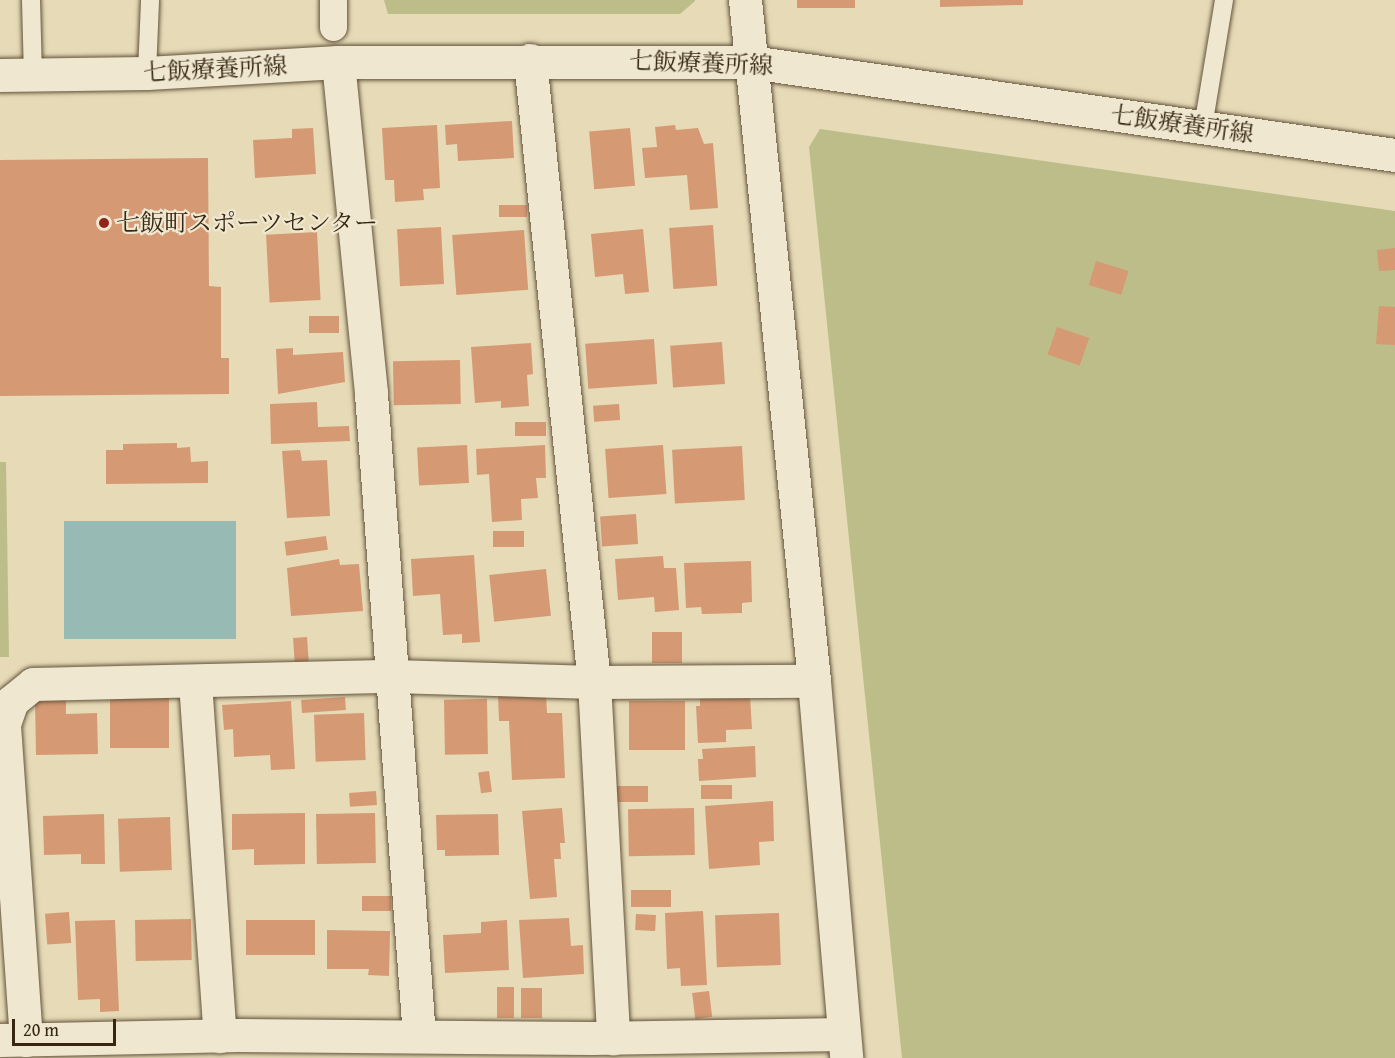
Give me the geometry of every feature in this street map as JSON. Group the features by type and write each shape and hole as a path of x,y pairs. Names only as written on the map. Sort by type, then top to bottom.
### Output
{"street":[{"path":"333,0 333,27"},
{"path":"745,0 814,681 845,1046 13,1040 4,724 12,701 33,684 393,676 594,682 814,681"},
{"name":"七飯療養所線","path":"0,75 147,73 338,62 530,60 751,62 1395,155"},
{"path":"530,60 594,682 599,1045"},
{"path":"338,62 371,394 393,676 405,1043"},
{"path":"195,682 232,1043"}],"lane":[{"path":"31,0 33,74"},
{"path":"147,73 150,0"},
{"path":"1203,127 1224,0"}],"green space":[{"path":"384,0 695,1 680,14 388,14"},
{"path":"820,129 1395,211 1395,1058 902,1058 809,147"},
{"path":"0,462 6,462 9,657 0,657"}],"water":[{"path":"64,521 236,521 236,639 64,639"}],"building":[{"path":"797,0 855,0 855,8 797,8"},
{"path":"940,0 1023,0 1023,5 940,7"},
{"path":"512,121 514,158 458,161 457,144 446,145 445,125"},
{"path":"437,125 440,188 423,189 424,200 395,202 394,180 385,180 382,128"},
{"path":"675,125 676,130 698,128 704,144 713,143 718,208 690,210 687,175 645,178 642,148 657,147 655,127"},
{"path":"313,128 316,174 255,178 253,140 292,138 292,129"},
{"path":"630,128 635,186 594,189 589,132"},
{"name":"七飯町スポーツセンター","path":"208,158 209,286 221,287 221,358 229,358 229,394 0,396 0,160"},
{"path":"499,205 527,205 527,217 499,217"},
{"path":"713,225 717,286 673,289 669,228"},
{"path":"441,227 444,284 400,286 397,229"},
{"path":"643,229 649,292 625,294 623,274 595,277 591,234"},
{"path":"524,230 528,290 456,295 452,235"},
{"path":"317,232 321,300 270,303 266,235"},
{"path":"1395,248 1395,270 1379,271 1377,250"},
{"path":"1096,261 1129,271 1121,295 1089,285"},
{"path":"1379,306 1395,307 1395,345 1376,344"},
{"path":"309,316 339,316 339,333 309,333"},
{"path":"1057,327 1089,338 1080,365 1048,354"},
{"path":"654,339 657,384 588,389 585,344"},
{"path":"722,342 725,384 673,388 670,346"},
{"path":"531,343 533,374 527,375 529,406 501,408 501,401 475,403 471,347"},
{"path":"293,348 293,355 343,352 345,382 278,394 276,349"},
{"path":"460,360 461,404 394,405 393,361"},
{"path":"317,402 318,427 349,426 350,441 271,444 270,404"},
{"path":"619,404 620,420 594,422 593,406"},
{"path":"515,422 546,422 546,436 515,436"},
{"path":"177,443 177,448 190,447 191,462 208,461 208,483 106,484 106,450 123,450 123,444"},
{"path":"467,445 469,483 419,486 417,448"},
{"path":"545,445 546,478 536,478 538,498 521,499 522,520 492,522 489,474 477,475 476,449"},
{"path":"663,445 666,494 609,498 605,449"},
{"path":"742,446 745,500 675,504 672,450"},
{"path":"300,450 302,461 327,460 330,516 287,518 282,451"},
{"path":"636,514 638,544 602,546 600,517"},
{"path":"493,531 524,531 524,547 493,547"},
{"path":"326,536 328,550 286,556 284,542"},
{"path":"474,555 480,642 462,643 462,634 443,635 440,594 413,596 411,559"},
{"path":"663,556 664,568 676,568 679,610 655,612 654,597 618,600 615,559"},
{"path":"339,559 340,565 359,564 363,611 291,616 287,568"},
{"path":"751,561 752,602 742,603 742,613 702,614 701,607 686,608 684,563"},
{"path":"546,569 551,616 494,622 489,575"},
{"path":"652,632 682,632 682,663 652,663"},
{"path":"307,637 309,664 295,665 293,638"},
{"path":"546,694 547,713 562,713 565,778 512,780 509,721 499,721 498,696"},
{"path":"110,696 169,696 169,748 110,748"},
{"path":"750,696 752,729 726,730 726,742 698,743 696,706 700,706 700,698"},
{"path":"345,697 346,710 302,713 301,700"},
{"path":"35,699 66,699 66,714 97,713 98,754 36,755"},
{"path":"487,699 488,754 445,755 444,700"},
{"path":"291,701 295,769 271,770 270,755 234,757 233,729 224,730 222,705"},
{"path":"629,701 685,701 685,750 629,750"},
{"path":"364,713 366,760 316,762 314,715"},
{"path":"755,746 756,777 699,781 698,759 703,759 702,749"},
{"path":"489,771 492,792 481,793 478,773"},
{"path":"701,785 732,785 732,799 701,799"},
{"path":"617,786 648,786 648,802 617,802"},
{"path":"376,791 377,805 350,807 349,793"},
{"path":"773,801 774,841 759,842 760,865 709,869 705,806"},
{"path":"562,808 565,843 560,843 561,859 554,859 557,897 530,899 522,811"},
{"path":"694,808 695,855 629,856 628,809"},
{"path":"305,813 305,864 254,865 254,849 232,850 232,814"},
{"path":"375,813 376,863 317,864 316,814"},
{"path":"104,814 105,864 81,864 81,854 44,855 43,816"},
{"path":"498,814 499,855 445,856 445,850 437,850 436,815"},
{"path":"170,817 172,870 120,872 118,819"},
{"path":"631,890 671,890 671,907 631,907"},
{"path":"362,896 391,896 391,911 362,911"},
{"path":"703,911 707,985 681,986 680,968 667,969 665,913"},
{"path":"69,912 71,943 47,945 45,914"},
{"path":"779,913 781,965 717,967 715,915"},
{"path":"636,914 656,915 655,931 635,930"},
{"path":"569,918 571,946 583,945 584,974 523,978 519,920"},
{"path":"191,919 192,960 136,961 135,920"},
{"path":"115,920 119,1011 100,1012 100,999 78,1000 75,921"},
{"path":"246,920 315,920 315,955 246,955"},
{"path":"507,920 509,970 445,973 443,935 481,933 481,922"},
{"path":"327,930 390,931 389,976 368,975 369,969 327,969"},
{"path":"497,987 514,987 514,1018 497,1018"},
{"path":"521,988 542,988 542,1018 521,1018"},
{"path":"709,991 712,1017 695,1019 692,993"}],"place":[{"name":"七飯町スポーツセンター","path":"104,223"}]}
